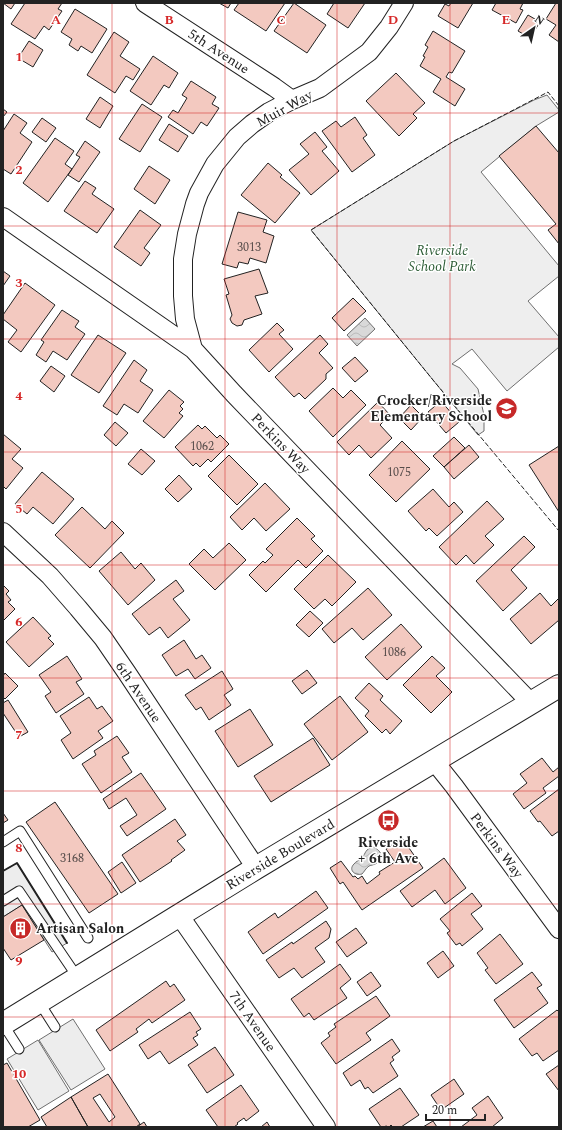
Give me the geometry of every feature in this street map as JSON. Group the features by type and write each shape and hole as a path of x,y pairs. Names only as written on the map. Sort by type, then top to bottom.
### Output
{"main road":[{"name":"Riverside Boulevard","path":"3,1024 256,868 559,686"}],"street":[{"name":"5th Avenue","path":"145,3 292,100"},
{"name":"Muir Way","path":"193,349 185,319 183,296 183,258 190,218 197,198 215,164 237,138 252,124 269,112 320,88 369,52 389,27 404,3"},
{"name":"Perkins Way","path":"3,217 193,349 234,394 532,703"},
{"name":"6th Avenue","path":"3,532 50,576 103,638 256,868"},
{"name":"Perkins Way","path":"434,761 559,928"},
{"name":"7th Avenue","path":"179,915 326,1127"}],"lane":[{"path":"3,842 20,832 88,938"},
{"path":"3,901 19,891 78,978"},
{"path":"39,1002 55,1027"},
{"path":"3,1024 19,1049"}],"green space":[{"name":"Riverside School Park","path":"547,95 559,112 536,126 481,172 559,266 559,276 528,301 559,337 559,347 507,391 472,349 452,364 460,368 478,389 484,415 484,431 478,435 311,230 454,141 534,100"}],"shaded area":[{"path":"17,863 67,943 52,952 22,905 3,917 3,871"},
{"path":"73,1019 105,1069 71,1090 39,1040"},
{"path":"38,1040 69,1091 38,1110 7,1059"}],"water":[{"path":"365,318 375,329 357,346 347,335"},
{"path":"373,847 380,853 380,860 376,864 369,866 362,874 353,872 352,866 362,858 367,850"}],"building":[{"path":"3,3 15,3 11,9"},
{"path":"25,3 62,3 58,9 62,11 49,30 44,26 35,39 11,24"},
{"path":"219,3 231,3 228,8"},
{"path":"239,3 285,3 266,31 234,10"},
{"path":"294,3 326,25 307,53 274,31"},
{"path":"334,3 365,3 348,28 327,14"},
{"path":"451,3 473,3 458,28 438,16 445,4 449,6"},
{"path":"496,3 523,3 520,9 523,10 516,23 492,10"},
{"path":"556,3 559,3 559,42 549,35 556,25 546,19"},
{"path":"75,9 107,29 92,53 81,46 78,51 69,45 72,39 61,32"},
{"path":"528,15 540,22 530,38 518,31"},
{"path":"433,31 465,51 452,73 449,72 446,77 465,89 455,106 433,92 441,79 420,66 428,47 425,45"},
{"path":"114,32 129,42 120,56 140,69 133,80 126,76 115,93 87,75"},
{"path":"29,41 43,50 33,67 18,58"},
{"path":"153,56 178,73 169,88 164,85 151,105 130,91"},
{"path":"396,73 425,103 413,114 417,118 399,136 366,101"},
{"path":"191,81 216,97 212,104 219,108 207,126 201,122 193,134 168,117 173,110 178,113 187,98 182,95"},
{"path":"100,97 113,106 100,128 86,119"},
{"path":"142,104 162,117 140,152 119,139"},
{"path":"3,109 7,112 3,117"},
{"path":"14,114 27,123 20,133 32,142 11,174 3,169 3,131"},
{"path":"355,117 367,135 363,138 375,155 352,172 322,131 336,121 341,127"},
{"path":"42,118 56,128 46,142 32,132"},
{"path":"169,124 188,136 178,152 159,140"},
{"path":"536,126 559,153 559,244 548,230 556,224 499,156"},
{"path":"315,132 327,147 322,151 339,171 311,195 289,170 309,154 300,144"},
{"path":"55,138 74,151 65,164 72,169 48,202 23,183"},
{"path":"85,141 100,152 79,182 68,175 80,157 76,155"},
{"path":"268,163 282,175 280,177 300,193 275,223 241,195"},
{"path":"149,166 170,180 155,204 134,189"},
{"path":"85,181 96,188 92,194 114,209 97,233 64,211"},
{"path":"140,210 161,225 144,248 150,253 141,266 114,247"},
{"path":"238,212 267,220 263,232 274,236 266,263 250,258 248,264 239,262 237,268 222,264"},
{"path":"259,269 268,293 255,296 262,314 244,320 242,325 237,326 232,323 230,319 232,315 226,295 229,294 224,279"},
{"path":"3,271 10,276 3,286"},
{"path":"25,283 55,305 21,352 8,342 17,330 3,319 3,315"},
{"path":"353,298 366,311 344,331 332,318"},
{"path":"62,310 79,321 75,327 85,334 67,360 53,351 46,362 36,355 44,342 41,340"},
{"path":"277,323 284,330 279,334 293,349 269,372 249,350"},
{"path":"98,335 126,353 99,393 71,375"},
{"path":"320,335 328,344 319,353 333,368 326,374 326,379 305,399 299,393 294,397 275,377"},
{"path":"355,357 368,371 355,382 342,368"},
{"path":"134,360 147,370 140,381 153,390 138,413 124,404 117,415 103,406"},
{"path":"51,366 65,376 54,392 40,381"},
{"path":"333,388 343,398 351,390 366,405 333,437 309,411"},
{"path":"169,390 184,402 180,406 183,409 179,413 183,416 164,438 143,421"},
{"path":"441,401 459,422 446,433 428,412"},
{"path":"378,402 390,415 380,425 392,438 371,458 359,445 349,455 337,442"},
{"path":"411,405 423,417 411,430 399,418"},
{"path":"115,422 128,433 116,446 104,435"},
{"path":"198,425 202,429 205,426 217,438 220,435 229,444 211,462 208,459 200,467 196,463 193,466 175,447"},
{"path":"3,434 21,449 12,459 23,468 6,489 3,486"},
{"path":"454,437 465,448 444,467 433,456"},
{"path":"402,441 430,469 396,502 369,475"},
{"path":"469,445 479,457 454,479 444,467"},
{"path":"559,446 559,512 529,465"},
{"path":"141,449 155,461 142,475 128,464"},
{"path":"229,455 258,484 237,505 208,476"},
{"path":"42,472 74,499 53,524 33,507 27,514 15,504"},
{"path":"179,475 192,489 178,502 165,489"},
{"path":"265,483 290,509 266,531 254,518 242,530 230,517"},
{"path":"433,489 449,507 454,502 463,512 437,536 429,528 426,531 408,511"},
{"path":"487,501 504,519 485,536 494,545 474,564 466,555 456,565 439,547"},
{"path":"82,507 105,529 112,521 124,533 90,568 55,535"},
{"path":"297,518 315,536 311,539 323,551 306,568 298,560 266,592 249,575 263,561 265,563 273,555 266,549"},
{"path":"524,536 535,547 511,570 527,588 503,611 476,581"},
{"path":"229,543 246,560 215,590 189,564 204,549 213,558"},
{"path":"121,552 135,569 141,563 155,580 128,605 99,571"},
{"path":"328,555 356,582 332,606 325,599 314,609 294,589"},
{"path":"176,580 184,591 173,599 190,620 168,638 160,627 149,635 132,614"},
{"path":"3,585 9,591 6,594 11,600 8,602 15,609 3,621"},
{"path":"368,588 392,615 363,640 352,628 334,643 322,629"},
{"path":"540,593 551,606 559,598 559,620 531,644 510,619"},
{"path":"310,611 323,623 309,637 296,625"},
{"path":"33,617 51,636 48,638 54,644 29,667 6,642"},
{"path":"401,624 422,647 387,680 365,657"},
{"path":"184,640 196,659 202,655 211,668 195,679 188,669 176,676 162,655"},
{"path":"67,656 82,679 76,682 84,694 56,713 45,696 51,692 39,675"},
{"path":"432,656 445,668 436,676 452,692 431,713 403,685"},
{"path":"307,670 317,683 302,694 292,681"},
{"path":"222,671 233,689 224,695 231,705 209,720 201,707 196,710 185,695"},
{"path":"5,673 18,686 5,699 3,697 3,676"},
{"path":"369,683 383,696 380,700 402,721 390,734 386,729 382,733 365,716 369,711 355,698"},
{"path":"340,696 368,732 332,760 304,724"},
{"path":"89,697 97,709 102,706 113,721 98,731 103,738 73,759 61,740 71,733 60,716"},
{"path":"8,700 28,732 19,737 3,713 3,703"},
{"path":"250,709 273,745 238,767 215,731"},
{"path":"117,736 129,753 122,757 132,772 101,793 82,764 96,755 94,751"},
{"path":"313,738 330,765 271,802 254,776"},
{"path":"542,758 553,772 559,767 559,776 543,788 546,793 524,809 513,794 527,783 520,774"},
{"path":"141,773 166,809 127,836 120,826 137,815 126,798 109,809 103,799"},
{"path":"559,789 559,831 552,836 540,821 538,822 530,811"},
{"path":"55,802 118,894 89,913 26,822"},
{"path":"3,813 8,820 3,823"},
{"path":"175,819 186,835 177,841 185,850 171,860 172,861 140,882 122,855"},
{"path":"402,838 423,868 362,910 343,882 340,884 330,868 341,861 353,877 355,876 358,879 362,876 367,884 380,874 379,872 395,862 386,849"},
{"path":"444,858 466,888 445,904 435,890 412,907 400,891"},
{"path":"122,862 136,883 121,893 108,872"},
{"path":"316,891 328,908 263,954 248,932 275,913 278,918"},
{"path":"472,893 482,906 471,914 483,929 462,946 460,943 456,945 447,933 450,931 440,919"},
{"name":"Artisan Salon","path":"22,905 44,940 11,960 3,948 3,917"},
{"path":"326,921 331,929 329,938 315,948 325,962 302,978 294,968 279,978 266,960 292,942 293,944"},
{"path":"356,928 367,943 347,957 336,942"},
{"path":"500,934 523,964 496,984 485,970 488,968 477,953"},
{"path":"443,951 454,966 438,978 427,963"},
{"path":"340,964 351,979 340,988 347,998 314,1020 309,1013 304,1017 291,999"},
{"path":"371,972 381,986 367,996 357,982"},
{"path":"532,972 542,985 537,988 548,1003 514,1028 494,1000"},
{"path":"166,981 170,987 174,984 185,1000 152,1023 149,1019 136,1029 138,1032 110,1051 96,1030"},
{"path":"376,996 390,1016 366,1033 371,1040 336,1064 321,1043 330,1036 328,1033 336,1027 334,1024"},
{"path":"557,1010 559,1012 559,1050 543,1061 537,1053 532,1056 519,1039"},
{"path":"190,1012 201,1029 196,1032 198,1035 193,1038 198,1045 169,1064 160,1051 148,1059 139,1045"},
{"path":"392,1039 400,1051 392,1057 394,1060 390,1063 398,1076 373,1093 368,1087 365,1089 360,1080 351,1086 343,1073"},
{"path":"215,1047 234,1075 207,1093 188,1065"},
{"path":"7,1063 40,1120 28,1127 3,1127 3,1065"},
{"path":"559,1065 559,1091 546,1074"},
{"path":"108,1074 140,1124 136,1127 88,1127 71,1097","holes":["100,1094 115,1117 109,1122 93,1098"]},
{"path":"454,1079 464,1094 441,1110 431,1095"},
{"path":"241,1085 259,1111 246,1121 244,1118 234,1127 218,1127 206,1110"},
{"path":"400,1088 419,1115 401,1127 393,1127 391,1125 389,1127 381,1127 369,1109"},
{"path":"488,1096 503,1118 492,1127 461,1127 477,1115 472,1108"},
{"path":"71,1097 88,1127 47,1127 41,1117"},
{"path":"433,1121 437,1127 423,1127"},
{"path":"144,1122 147,1127 137,1127"},
{"path":"267,1122 270,1127 261,1127"}],"fence":[{"path":"559,106 548,92 454,141 311,230 433,380 559,531"}],"wall":[{"path":"3,871 17,863 67,943"}],"place":[{"name":"Crocker/Riverside Elementary School","path":"507,408"},
{"name":"Riverside + 6th Ave","path":"388,820"},
{"name":"Artisan Salon","path":"20,928"}]}
